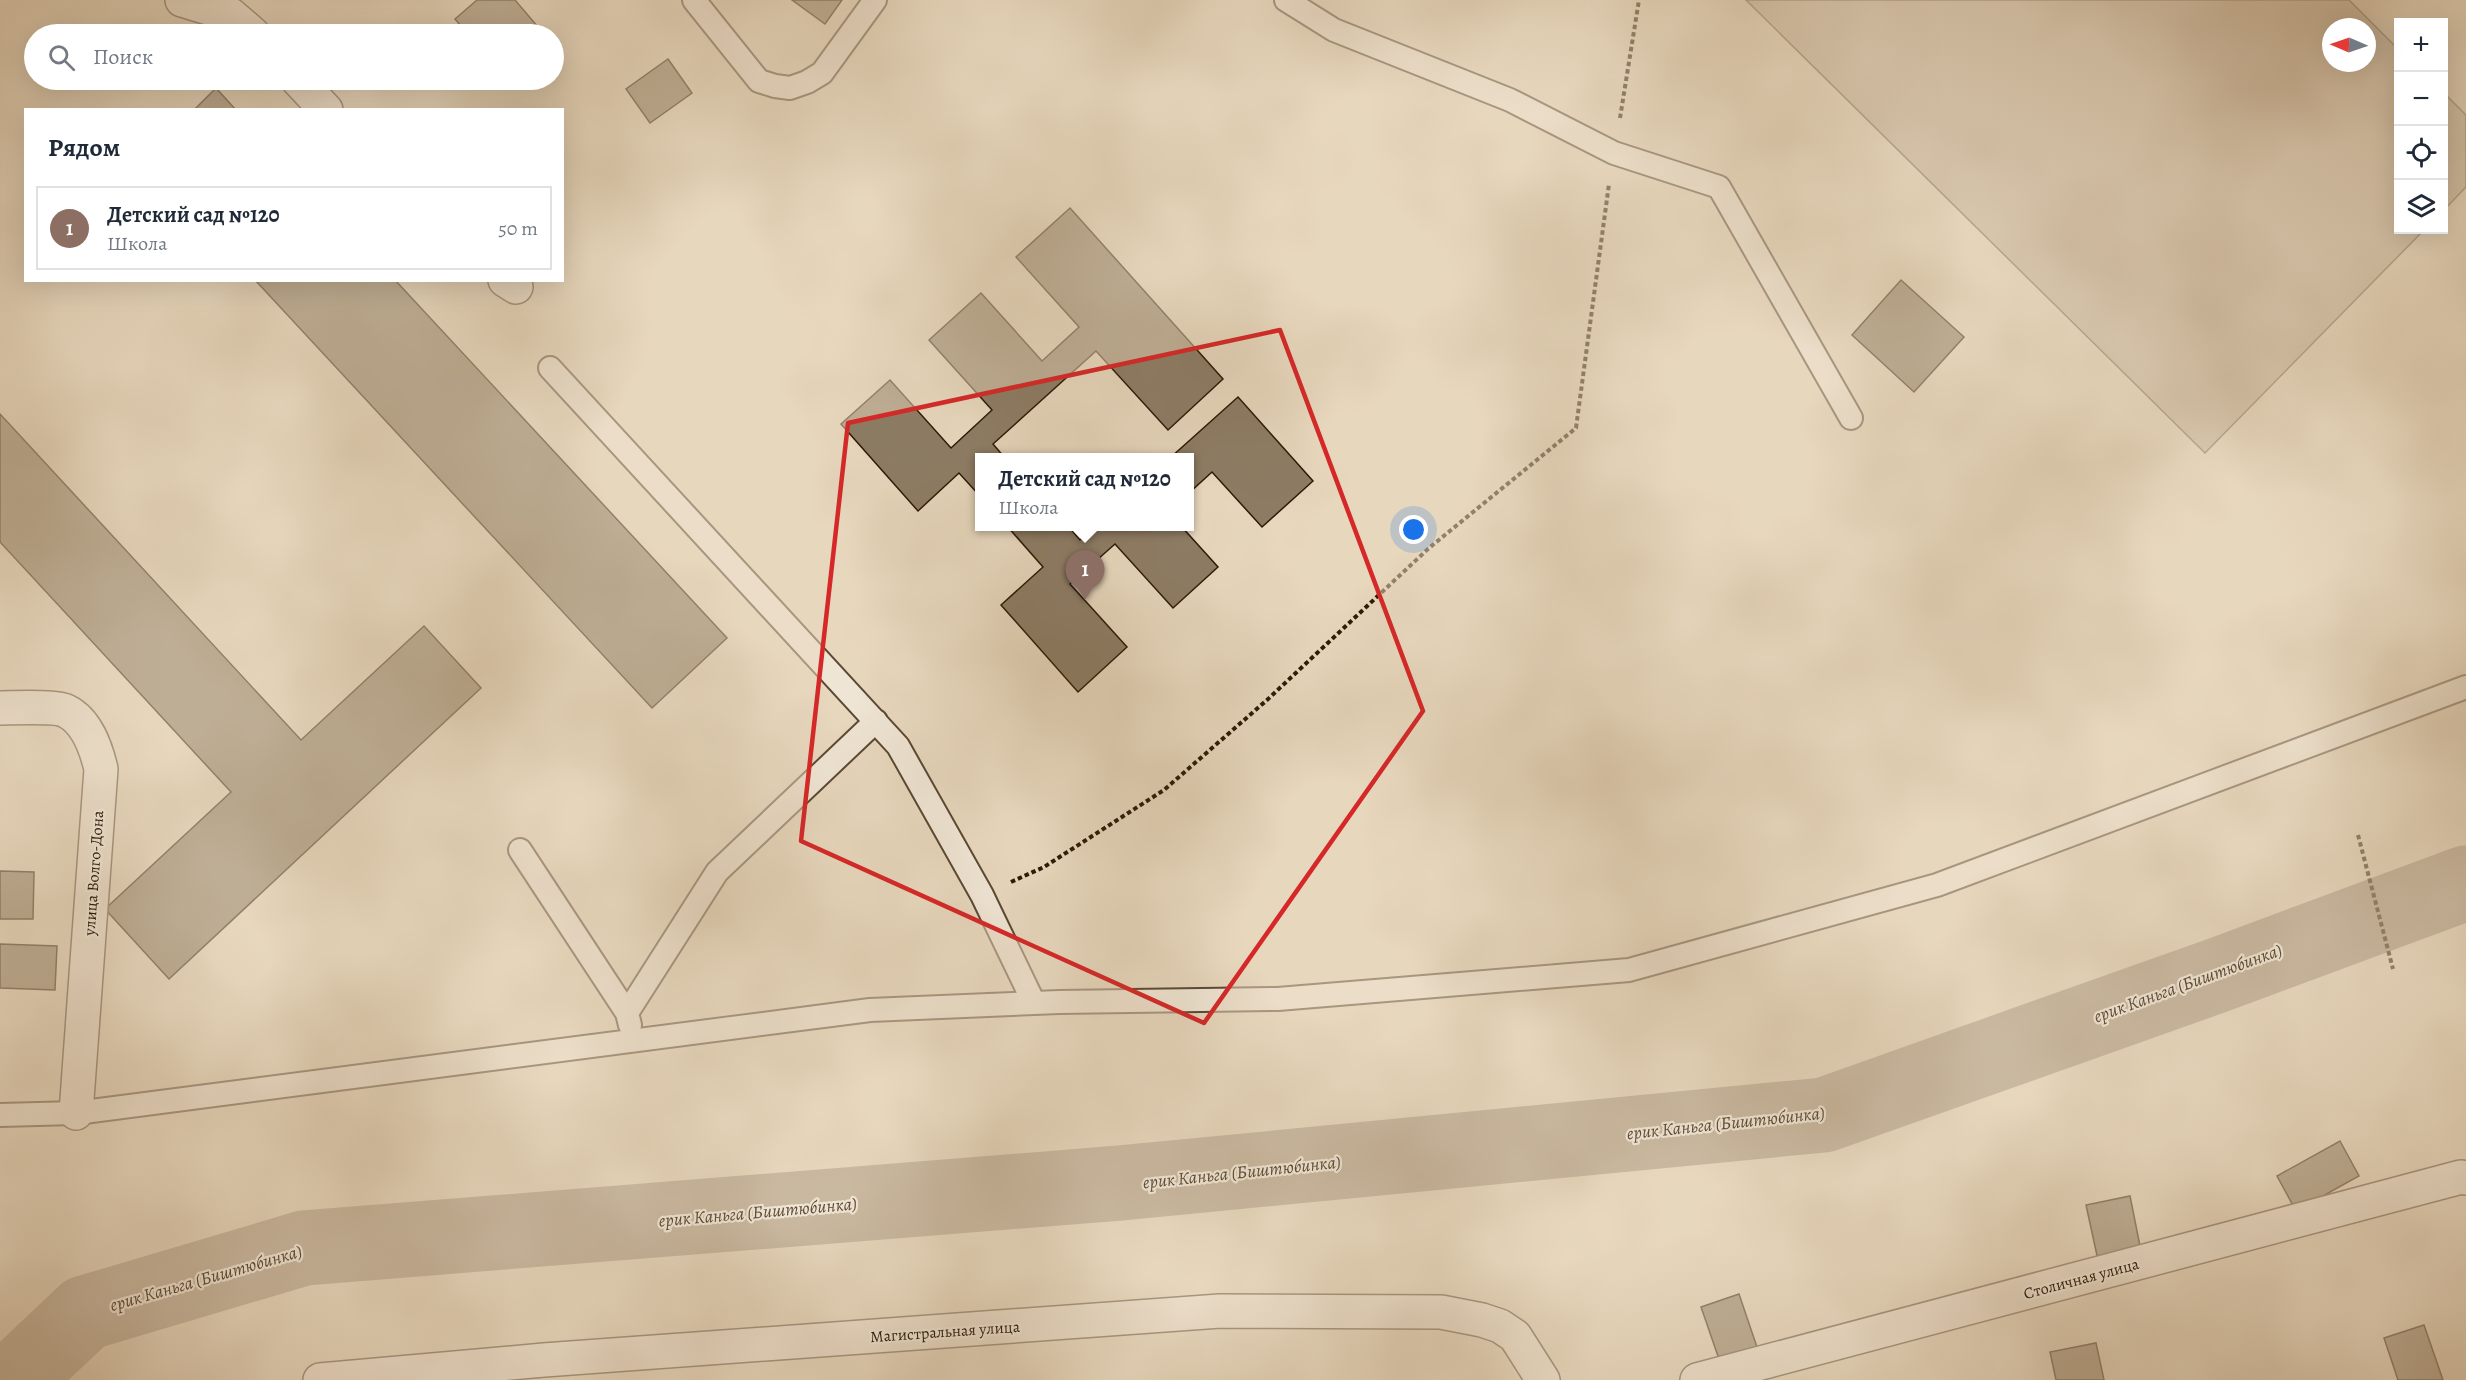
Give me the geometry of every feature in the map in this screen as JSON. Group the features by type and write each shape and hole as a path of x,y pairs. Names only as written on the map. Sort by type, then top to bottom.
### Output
{"street":[{"path":"182,0 231,15 241,24"},
{"path":"307,90 324,108"},
{"name":"улица Волго-Дона","path":"0,708 64,709 79,720 89,735 101,770 76,1113"},
{"name":"Столичная улица","path":"1697,1380 2464,1183"},
{"name":"Магистральная улица","path":"320,1380 544,1360 1220,1311 1441,1312 1482,1320 1500,1326 1515,1336 1544,1380"}],"lane":[{"path":"694,0 759,81 790,88 822,73 874,0"},
{"path":"1286,0 1334,30 1510,100 1614,153 1719,187 1851,418"},
{"path":"550,368 898,746 982,895 1034,1003"},
{"path":"0,1115 76,1113 870,1010 1034,1003 1278,999 1629,970 1937,885 2466,687"},
{"path":"627,1013 717,872 876,721"},
{"path":"520,850 627,1013 635,1041"}],"path":[{"path":"982,895 1044,867 1164,790 1267,700 1429,548 1576,428 1614,153 1639,0"},
{"path":"2358,835 2393,969"}],"highlighted area":[{"path":"1280,330 1423,711 1204,1023 801,841 848,423"}],"shaded area":[{"path":"1746,0 2349,0 2367,18 2322,18 2322,72 2376,72 2376,27 2394,45 2394,234 2420,234 2205,453"},
{"path":"2448,97 2466,115 2466,187 2448,206"}],"building":[{"path":"477,0 515,0 535,24 459,24 455,19"},
{"path":"792,0 842,0 825,24"},
{"path":"668,59 692,93 650,123 626,89"},
{"path":"214,90 218,90 234,108 196,108"},
{"path":"1070,208 1223,379 1168,430 1096,351 993,444 1001,453 975,453 975,491 959,473 918,511 841,424 890,380 951,448 992,410 929,340 981,293 1042,361 1079,327 1016,257"},
{"path":"1901,280 1964,337 1914,392 1852,335"},
{"path":"257,282 397,282 727,638 652,708"},
{"path":"1238,397 1313,481 1262,527 1212,472 1194,488 1194,453 1176,453"},
{"path":"0,414 301,740 424,626 481,688 169,979 105,909 231,792 0,542"},
{"path":"1011,531 1072,531 1080,540 1089,531 1186,531 1218,567 1173,608 1115,544 1070,584 1127,647 1078,692 1001,605 1043,567"},
{"path":"0,871 34,872 33,919 0,919"},
{"path":"0,944 57,946 55,990 0,988"},
{"path":"2340,1141 2359,1176 2296,1211 2277,1176"},
{"path":"2130,1196 2141,1251 2098,1260 2086,1205"},
{"path":"1739,1294 1758,1350 1720,1362 1701,1307"},
{"path":"2424,1325 2443,1380 2398,1380 2384,1338"},
{"path":"2096,1343 2104,1380 2056,1380 2050,1352"}],"waterway":[{"name":"ерик Каньга (Биштюбинка)","path":"14,1380 85,1313 304,1248 1120,1183 1824,1115 2221,974 2466,883"}],"place":[{"name":"Детский сад №120","path":"1085,600"}]}
